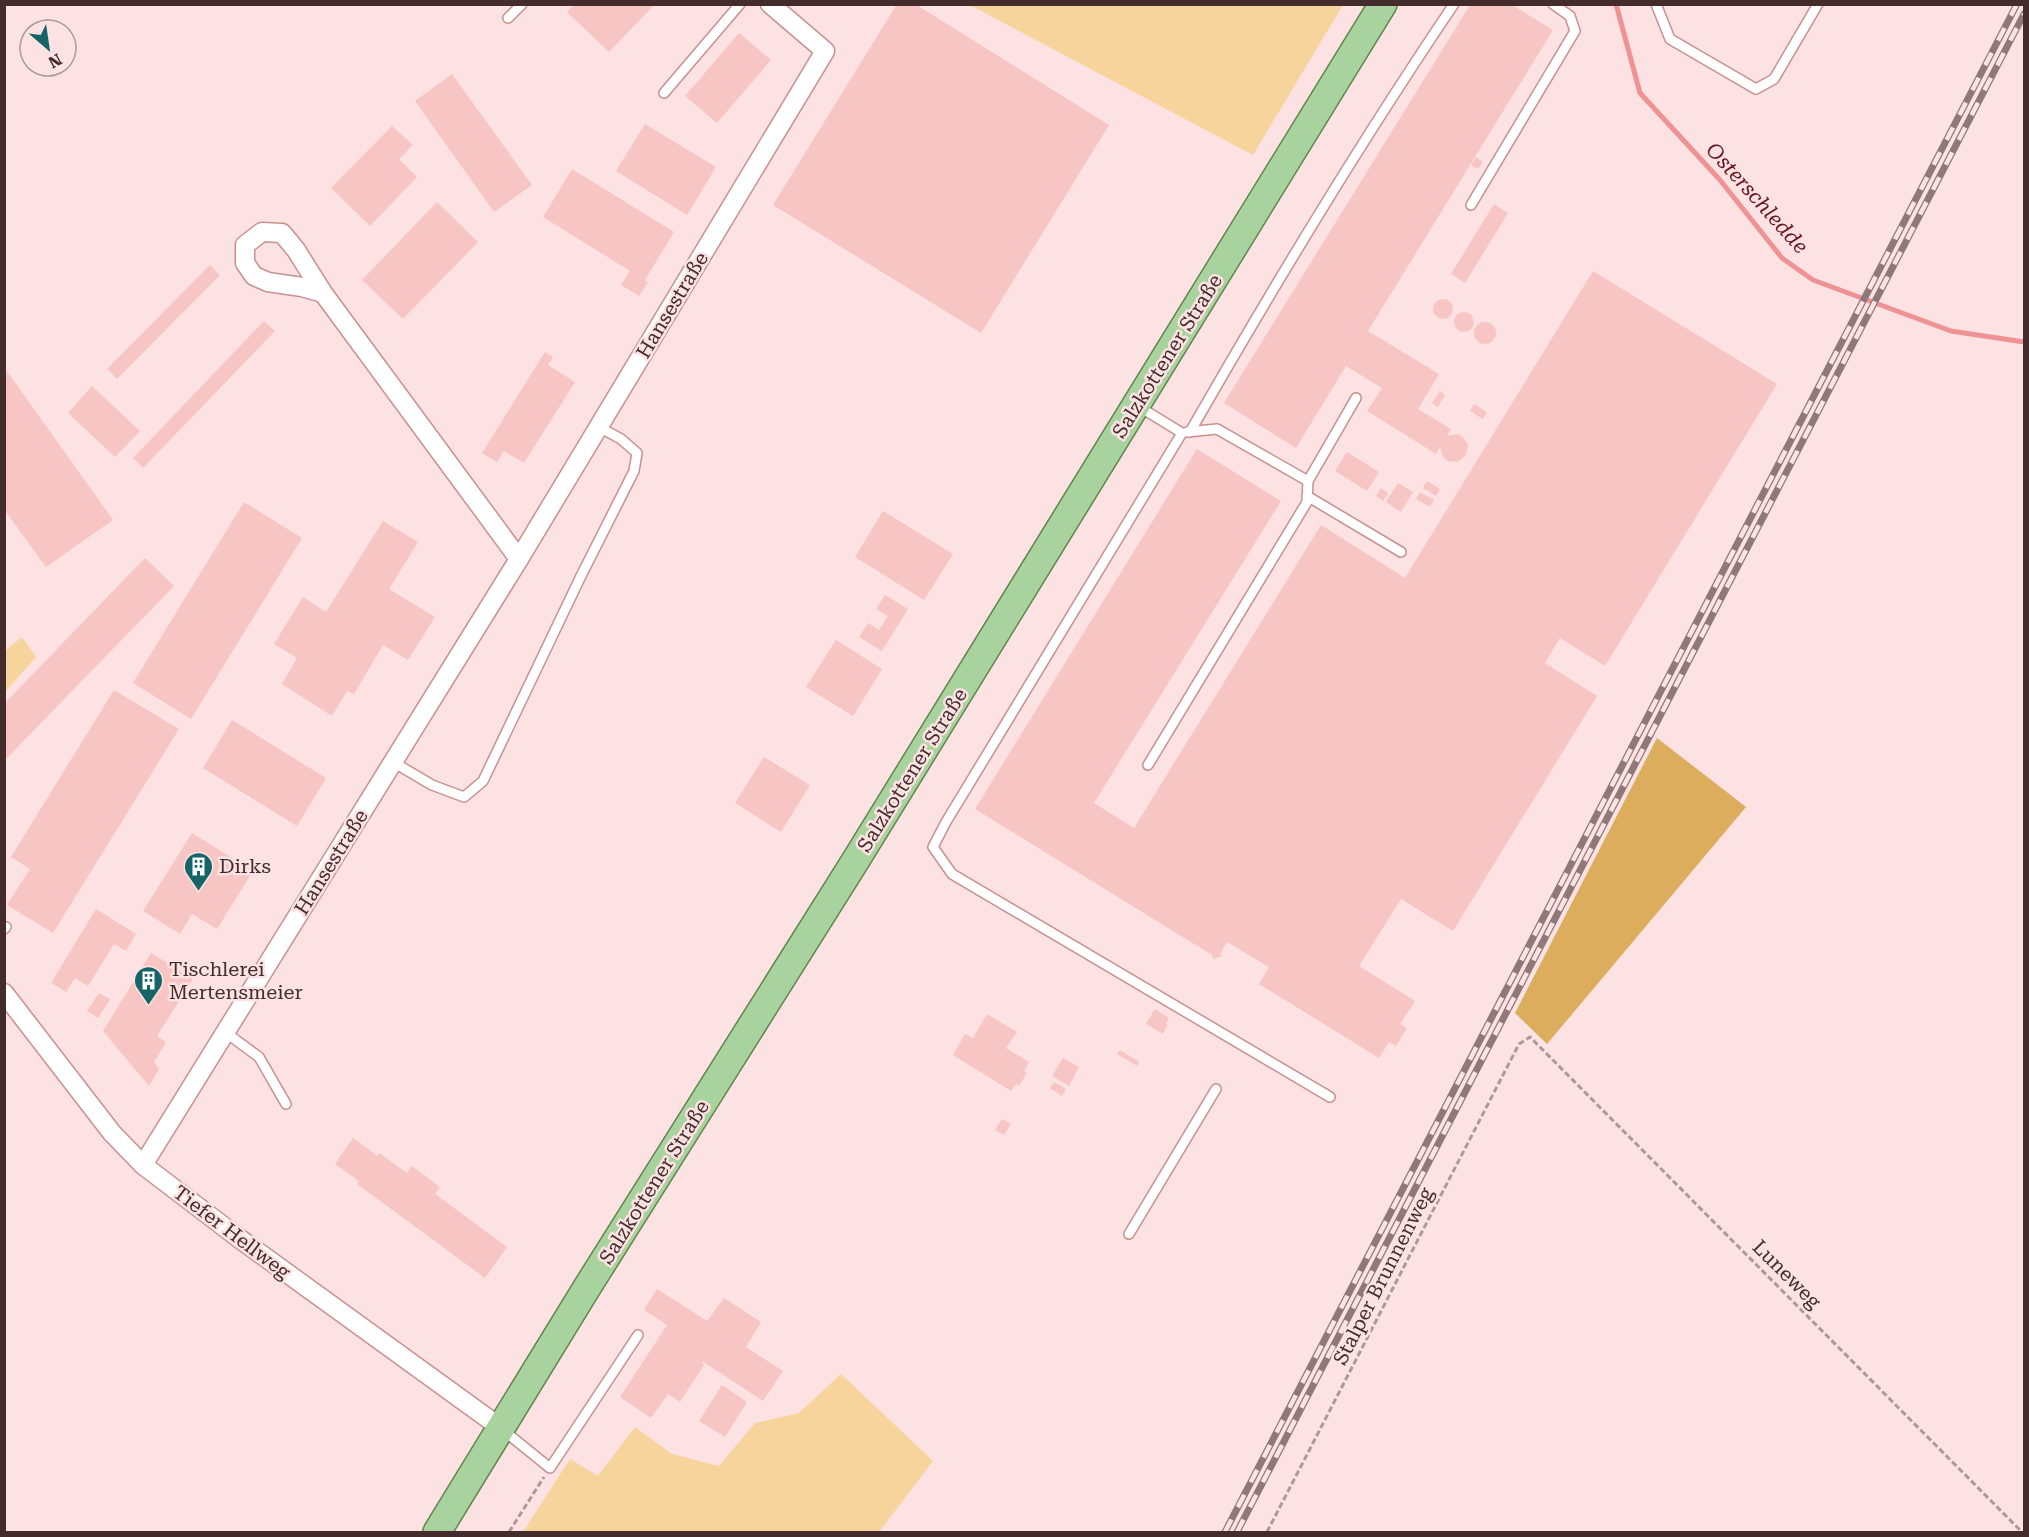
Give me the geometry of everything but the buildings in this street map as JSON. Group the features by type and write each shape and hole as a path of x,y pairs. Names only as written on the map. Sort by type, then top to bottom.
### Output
{"main road":[{"name":"Salzkottener Straße","path":"437,1533 861,853 1383,4"}],"street":[{"name":"Hansestraße","path":"143,1165 519,559 825,51 770,4"},
{"path":"323,292 519,559"},
{"name":"Tiefer Hellweg","path":"4,993 112,1133 143,1165 240,1239 501,1428"}],"lane":[{"path":"508,18 522,4"},
{"path":"664,93 740,4"},
{"path":"1330,1098 952,874 933,848 946,822 1271,291 1454,4"},
{"path":"1471,205 1575,31 1570,16 1552,4"},
{"path":"1656,4 1670,39 1756,88 1774,79 1818,4"},
{"path":"1148,765 1307,502 1308,481 1356,398"},
{"path":"1136,405 1186,432 1217,429 1308,481"},
{"path":"393,762 432,786 464,797 483,781 634,471 637,453 621,439 599,427"},
{"path":"1307,496 1401,552"},
{"path":"225,1032 259,1057 286,1104"},
{"path":"1129,1234 1216,1089"},
{"path":"501,1428 550,1468 638,1335"}],"path":[{"name":"Stalper Brunnenweg","path":"1267,1533 1519,1044 1530,1037"},
{"name":"Luneweg","path":"1530,1037 2022,1533"},
{"path":"509,1533 550,1468"}],"shaded area":[{"path":"970,5 1343,5 1253,155"},
{"path":"22,637 36,657 5,692 5,651"},
{"path":"1657,738 1746,807 1547,1044 1515,1013"},
{"path":"841,1374 933,1461 879,1532 523,1532 570,1459 598,1476 635,1427 672,1454 719,1466 755,1423 799,1413"}],"waterway":[{"name":"Osterschledde","path":"1616,4 1640,93 1720,180 1782,258 1813,280 1951,331 2024,342"}],"railway":[{"path":"1225,1532 2017,4"},
{"path":"1237,1532 2024,14"}],"place":[{"name":"Dirks","path":"198,892"},
{"name":"Tischlerei Mertensmeier","path":"148,1006"}]}
